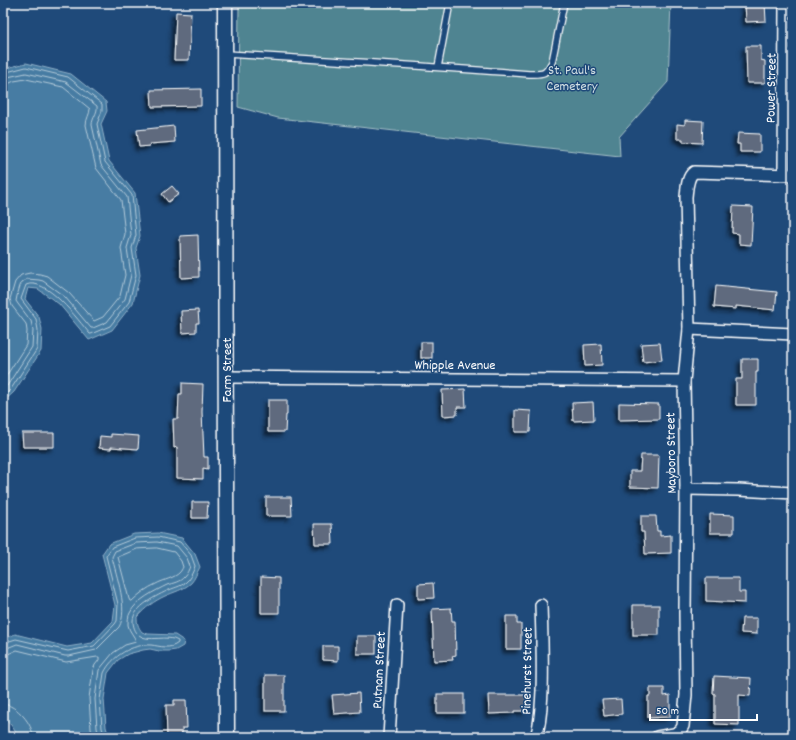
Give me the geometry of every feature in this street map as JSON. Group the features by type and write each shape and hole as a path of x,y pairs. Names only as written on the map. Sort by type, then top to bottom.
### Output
{"street":[{"name":"Farm Street","path":"226,3 225,515 227,737"},
{"name":"Power Street","path":"785,3 788,174"},
{"name":"Mayboro Street","path":"657,737 679,732 683,726 686,695 686,489 684,381 689,329 686,197 688,183 690,175 694,172 788,174"},
{"path":"689,329 793,334"},
{"name":"Whipple Avenue","path":"226,377 684,381"},
{"path":"686,489 793,493"},
{"name":"Putnam Street","path":"389,737 397,605"},
{"name":"Pinehurst Street","path":"536,737 541,715 543,674 541,605"}],"lane":[{"path":"438,67 450,3"},
{"path":"226,54 542,74 548,71 552,62 564,3"}],"green space":[{"name":"St. Paul's Cemetery","path":"239,3 671,3 668,82 619,137 620,156 278,118 238,107"}],"water":[{"path":"26,63 71,74 106,102 107,111 101,124 109,161 135,193 140,236 136,248 140,275 133,303 112,330 89,340 59,304 38,289 28,288 25,299 39,317 42,329 41,351 14,392 3,402 3,71 7,68"},
{"path":"158,533 182,538 195,554 200,567 191,583 150,605 137,617 138,623 142,632 148,634 175,635 184,641 183,646 176,650 169,651 150,649 143,650 128,654 118,660 108,673 104,699 106,727 109,737 19,737 11,725 3,718 3,640 15,634 67,647 92,643 113,621 115,605 102,554 109,544 134,534"}],"building":[{"path":"745,3 765,3 766,21 746,22"},
{"path":"176,12 191,13 189,60 174,60"},
{"path":"746,46 761,46 761,60 765,61 765,83 747,83"},
{"path":"201,89 201,106 152,107 151,90"},
{"path":"685,120 703,121 702,143 683,142 683,139 677,139 677,124 685,125"},
{"path":"174,126 175,142 150,144 150,146 139,147 137,130"},
{"path":"738,133 760,134 760,152 740,152 740,144 737,144"},
{"path":"172,186 179,194 168,202 162,194"},
{"path":"733,206 753,207 751,245 739,244 739,234 732,233"},
{"path":"198,235 199,277 181,278 180,236"},
{"path":"716,286 777,292 775,310 736,306 736,309 714,307"},
{"path":"198,310 199,323 196,323 196,332 182,333 181,311"},
{"path":"421,342 432,342 432,358 421,358"},
{"path":"660,343 662,360 643,362 641,344"},
{"path":"601,344 602,365 585,366 584,345"},
{"path":"742,359 758,359 758,372 756,372 756,405 736,405 736,379 742,379"},
{"path":"182,383 203,384 202,412 204,457 208,457 208,469 203,468 203,479 177,478 177,447 174,448 173,419 178,419 179,394 182,394"},
{"path":"465,389 466,407 457,407 457,415 443,416 442,390"},
{"path":"268,400 287,400 285,432 268,432"},
{"path":"593,402 594,420 573,421 572,403"},
{"path":"619,403 659,404 659,419 619,420"},
{"path":"515,410 531,411 530,432 515,432"},
{"path":"22,433 54,433 54,447 23,447"},
{"path":"111,434 139,436 138,449 111,447 111,449 99,448 100,436 111,437"},
{"path":"641,455 659,455 658,488 630,487 630,471 640,471"},
{"path":"266,497 291,497 292,516 266,516"},
{"path":"192,502 208,502 207,518 192,518"},
{"path":"710,514 734,515 734,533 710,533"},
{"path":"641,516 656,516 657,531 660,531 660,536 671,535 671,553 645,554 644,532 641,532"},
{"path":"314,524 332,524 333,544 315,544"},
{"path":"261,577 279,578 279,613 261,613"},
{"path":"706,578 739,578 739,592 745,592 745,603 706,601"},
{"path":"433,583 434,598 418,599 418,584"},
{"path":"633,605 659,605 659,635 633,635"},
{"path":"451,608 452,621 455,621 456,655 452,656 453,660 434,661 432,609"},
{"path":"506,616 517,616 517,624 521,624 521,649 506,649"},
{"path":"742,618 757,618 757,634 741,633"},
{"path":"357,636 376,636 376,654 357,654"},
{"path":"323,646 338,646 338,661 323,660"},
{"path":"265,675 284,675 284,711 265,711"},
{"path":"714,676 751,678 750,696 739,695 739,725 715,724 715,694 713,693"},
{"path":"650,688 664,688 664,696 670,695 670,717 648,718 648,696 650,696"},
{"path":"359,693 360,712 334,714 332,695"},
{"path":"437,694 464,694 464,713 437,713"},
{"path":"488,695 527,695 527,711 489,714"},
{"path":"621,699 622,714 604,716 602,700"},
{"path":"174,700 186,700 187,728 182,728 182,737 167,737 166,705 174,705"}]}
